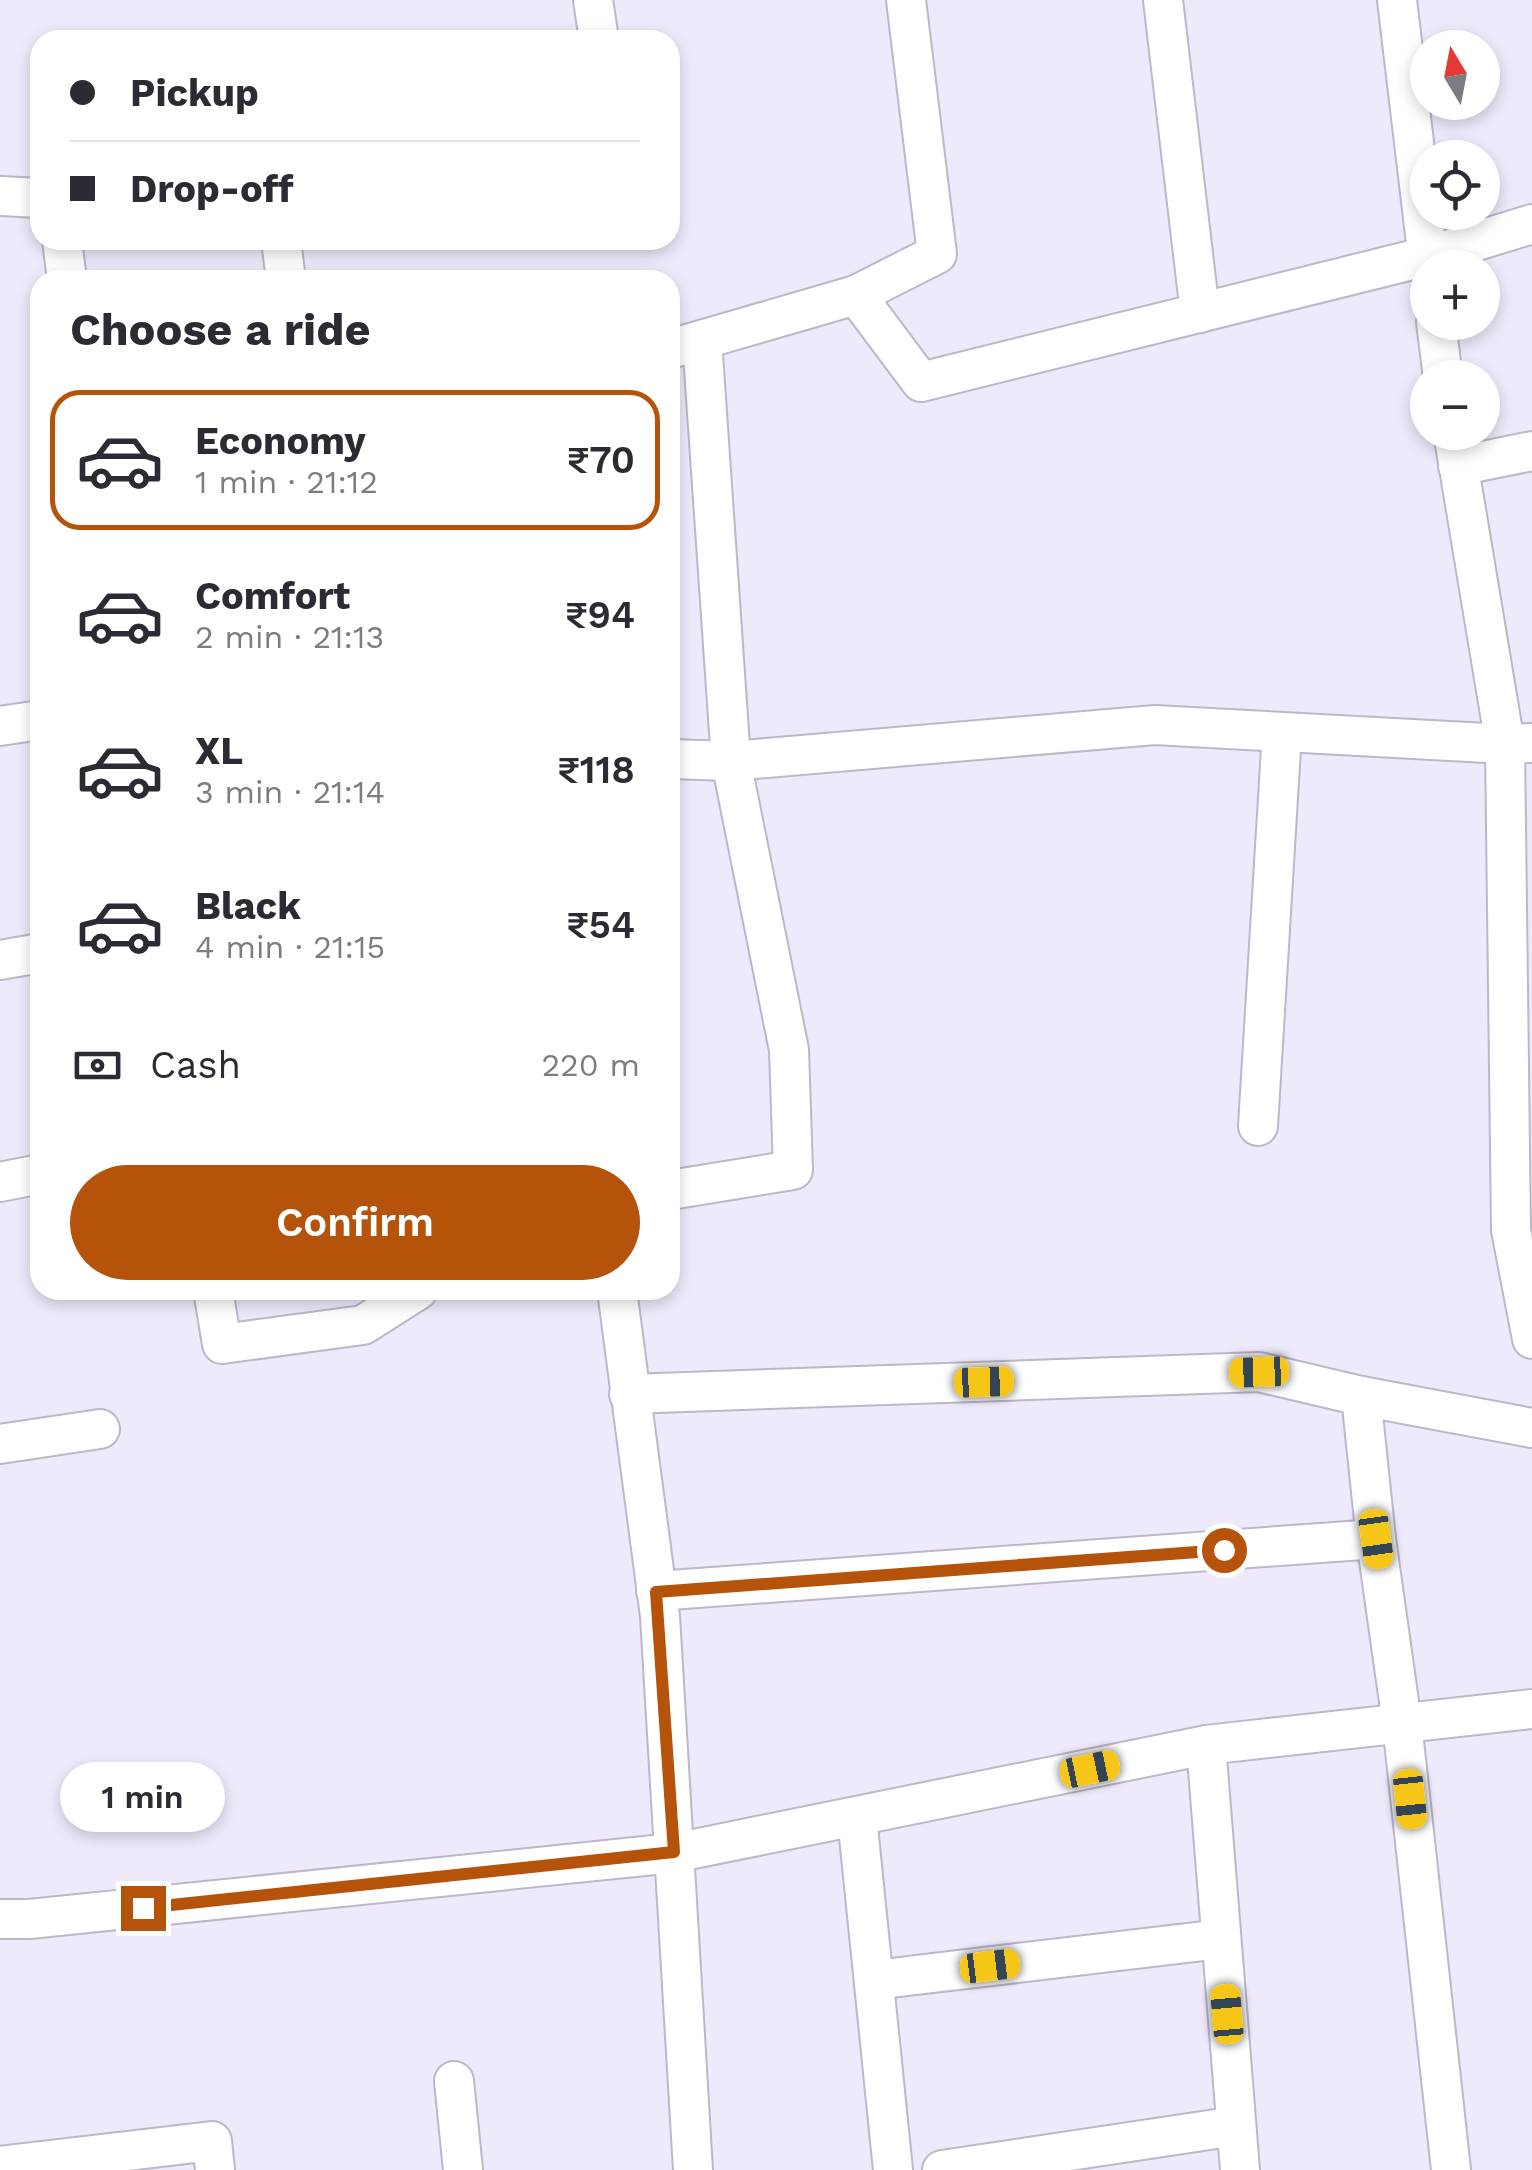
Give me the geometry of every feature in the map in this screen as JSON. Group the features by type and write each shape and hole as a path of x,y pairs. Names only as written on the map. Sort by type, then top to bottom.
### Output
{"street":[{"path":"593,0 598,30"},
{"path":"680,1188 793,1170 789,1050 731,761 686,344 856,295 936,254 906,0"},
{"path":"1163,0 1200,313"},
{"path":"1396,0 1427,250"},
{"path":"0,196 30,198"},
{"path":"1462,250 1532,224"},
{"path":"856,295 920,382 1410,266"},
{"path":"1456,450 1519,743 1511,1230 1532,1339"},
{"path":"1481,450 1532,452"},
{"path":"0,726 30,722"},
{"path":"680,759 731,761 1155,725 1519,743"},
{"path":"1258,1126 1282,732"},
{"path":"0,960 30,956"},
{"path":"0,1182 30,1176"},
{"path":"215,1300 222,1344 363,1325 402,1300"},
{"path":"618,1300 656,1592 693,2170"},
{"path":"630,1394 1259,1372 1361,1396 1532,1428"},
{"path":"1361,1396 1451,2170"},
{"path":"0,1444 100,1429"},
{"path":"656,1592 1376,1539"},
{"path":"0,1920 674,1852 1206,1745 1532,1709"},
{"path":"1206,1745 1240,2170"},
{"path":"857,1817 893,2170"},
{"path":"874,1980 1221,1938"},
{"path":"454,2080 463,2170"},
{"path":"942,2170 1236,2126"},
{"path":"0,2166 212,2140 216,2170"}],"route":[{"path":"143,1908 674,1852 656,1592 1224,1550"}]}
